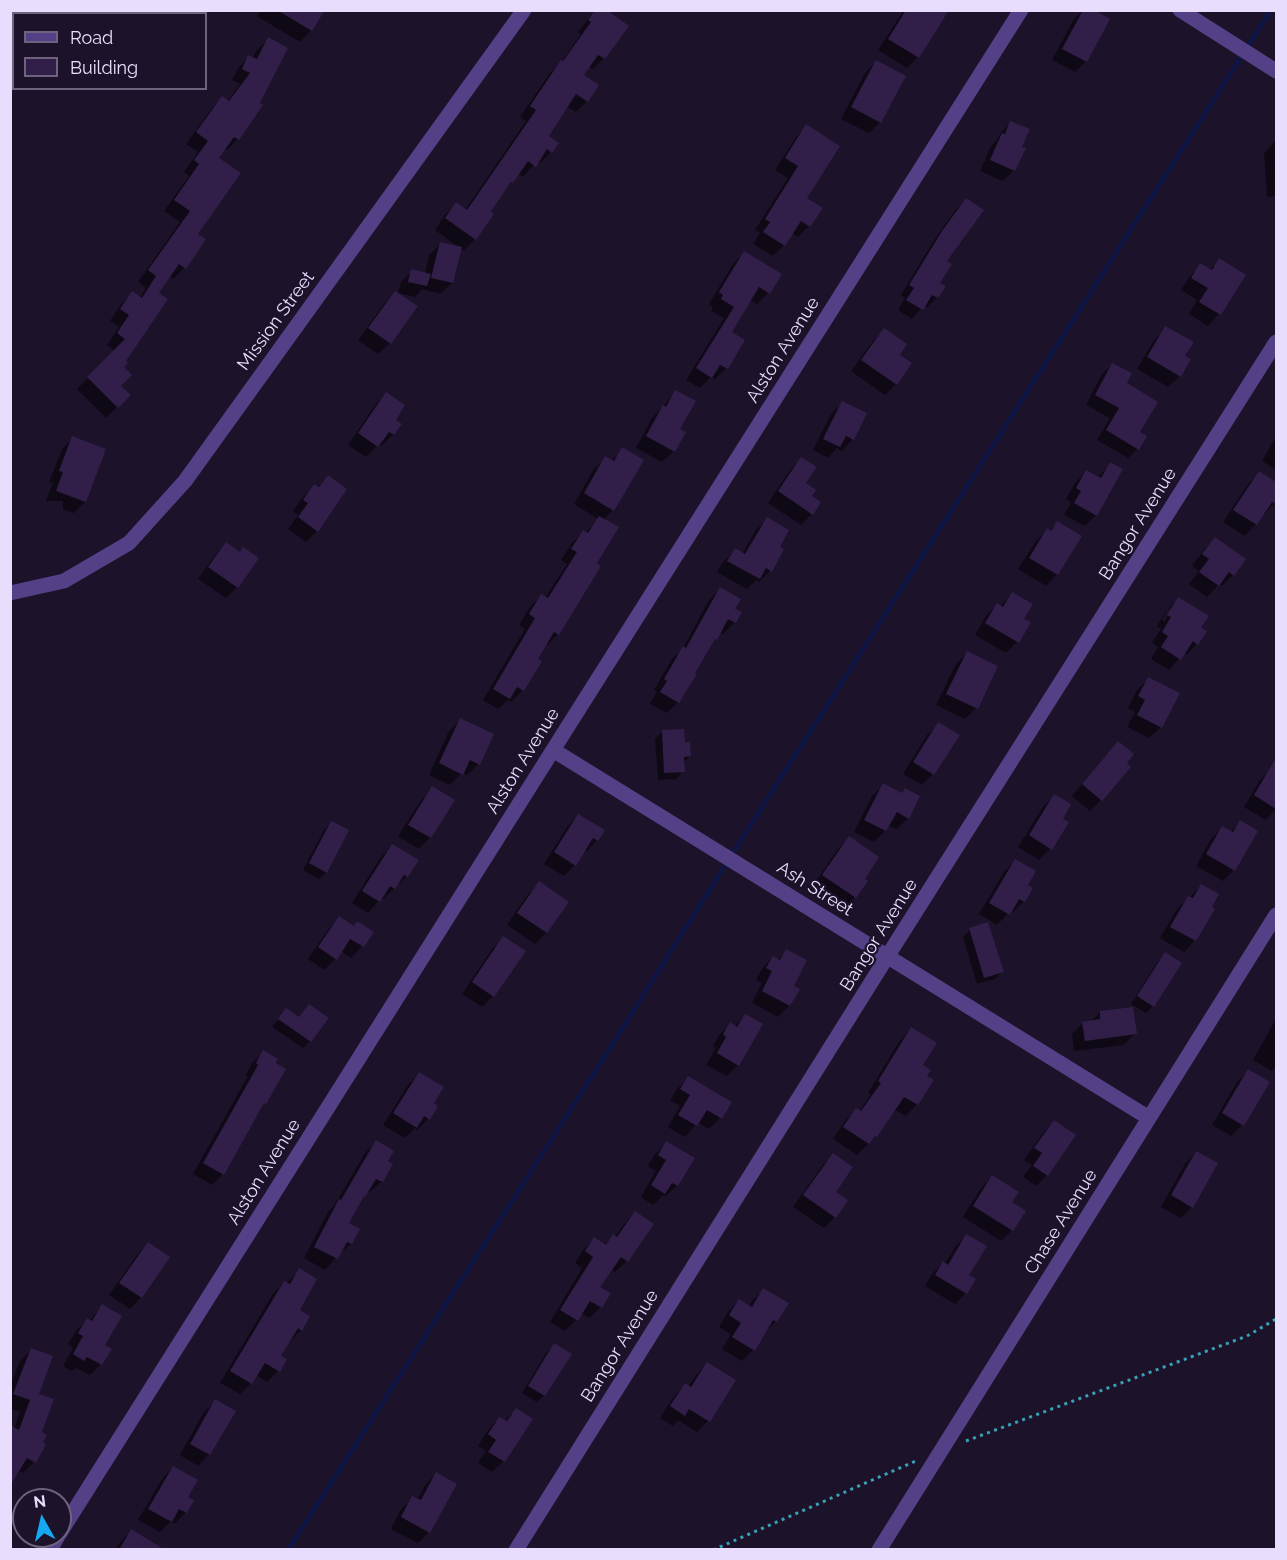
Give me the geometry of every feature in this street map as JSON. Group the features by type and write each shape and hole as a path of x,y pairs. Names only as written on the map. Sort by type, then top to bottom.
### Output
{"street":[{"name":"Mission Street","path":"10,593 64,581 129,543 185,481 524,10"},
{"name":"Alston Avenue","path":"72,1513 1021,10"},
{"path":"1180,10 1276,71"},
{"name":"Bangor Avenue","path":"516,1550 1276,342"},
{"name":"Ash Street","path":"553,750 1149,1118"},
{"name":"Chase Avenue","path":"879,1550 1276,915"}],"path":[{"path":"713,1550 942,1450 1247,1336 1276,1319"}],"building":[{"path":"277,10 325,10 312,31"},
{"path":"595,10 607,10 629,26 605,59 598,55 584,75 599,85 588,102 576,94 549,136 559,143 552,153 547,149 536,167 528,161 491,211 494,214 476,240 445,218 456,202 467,210 536,110 530,106 561,60 563,61 591,22 588,20"},
{"path":"906,10 949,10 919,58 888,39"},
{"path":"1083,10 1094,10 1110,19 1087,62 1062,49"},
{"path":"268,37 288,48 260,103 263,105 239,140 234,137 219,158 241,173 198,234 206,239 186,269 179,264 159,293 168,299 126,361 128,363 124,367 132,375 121,386 131,395 118,408 87,377 125,339 117,333 129,315 120,309 132,291 142,298 156,276 148,270 190,211 174,200 199,164 194,160 208,141 196,132 222,96 229,101 250,73 242,69 248,55 257,59"},
{"path":"876,60 906,76 881,123 851,107"},
{"path":"1010,121 1030,129 1022,147 1026,148 1015,171 990,160"},
{"path":"806,124 840,146 807,198 823,208 810,227 801,221 785,246 763,232 770,222 765,219 798,166 785,158"},
{"path":"966,198 984,210 947,261 952,264 940,283 946,286 938,298 932,295 923,310 906,300 914,288 909,285 942,231"},
{"path":"440,242 462,247 453,283 431,278"},
{"path":"744,251 782,274 770,294 759,287 732,332 745,340 728,369 720,365 712,378 696,368 734,307 721,299 723,295 719,292"},
{"path":"1219,258 1246,275 1221,315 1199,302 1208,288 1191,278 1200,263 1212,270"},
{"path":"411,269 431,274 427,286 408,282"},
{"path":"395,291 418,306 391,344 368,328"},
{"path":"1165,326 1194,342 1185,356 1191,359 1181,377 1147,357"},
{"path":"884,328 907,344 900,355 912,363 897,385 861,360"},
{"path":"1112,363 1132,373 1127,383 1158,402 1140,432 1147,436 1139,450 1106,430 1119,408 1095,395"},
{"path":"675,390 696,401 680,429 686,432 675,452 646,436 663,405 666,407"},
{"path":"386,392 405,405 396,420 402,424 394,435 389,432 378,447 358,433"},
{"path":"842,401 867,413 854,440 846,436 840,447 823,439"},
{"path":"72,436 106,449 86,502 56,491 63,472 59,471"},
{"path":"622,447 644,460 614,511 584,493 605,456 614,461"},
{"path":"801,457 817,467 806,483 816,490 812,496 821,502 813,515 778,491"},
{"path":"1110,462 1123,469 1097,516 1074,503 1081,491 1076,488 1086,470 1101,478"},
{"path":"1259,471 1276,482 1276,504 1272,502 1257,525 1233,510"},
{"path":"328,475 347,489 318,532 298,517 308,503 303,500 314,484 319,487"},
{"path":"599,516 619,527 597,563 601,566 559,635 554,632 538,659 542,661 524,691 517,687 510,699 493,689 535,618 529,614 541,594 548,598 577,552 571,549 583,530 588,533"},
{"path":"767,517 789,530 780,547 784,549 772,572 766,568 760,579 727,561 735,548 745,554"},
{"path":"1057,521 1082,536 1058,575 1029,558 1047,528 1051,531"},
{"path":"1215,537 1246,559 1234,576 1229,572 1219,586 1199,572 1209,559 1202,554"},
{"path":"226,542 240,552 243,547 259,558 238,588 208,567"},
{"path":"720,587 741,599 735,609 742,612 736,623 728,619 679,703 660,692 667,681 664,679 683,646 686,648"},
{"path":"1012,592 1033,604 1024,619 1031,622 1019,643 985,623 997,603 1003,607"},
{"path":"1178,597 1209,616 1201,628 1207,631 1198,645 1193,641 1181,660 1161,647 1168,636 1162,632 1171,617 1167,615"},
{"path":"967,651 998,666 978,709 946,694"},
{"path":"1148,677 1180,693 1162,728 1137,715 1145,700 1138,696"},
{"path":"460,718 494,734 480,765 470,760 463,775 439,763"},
{"path":"938,722 960,735 934,775 913,762"},
{"path":"684,729 685,742 690,742 691,756 684,757 685,772 664,773 662,730"},
{"path":"1118,741 1134,754 1127,763 1131,767 1102,801 1082,784"},
{"path":"1276,758 1276,809 1254,795"},
{"path":"883,783 902,793 905,788 920,796 909,819 897,812 886,831 864,820"},
{"path":"432,786 455,800 431,838 408,825"},
{"path":"1054,794 1071,804 1063,819 1069,822 1052,850 1029,835"},
{"path":"578,814 605,830 598,841 593,838 576,866 554,852"},
{"path":"1240,820 1258,831 1235,871 1206,854 1222,826 1233,832"},
{"path":"331,821 349,830 327,873 309,863"},
{"path":"849,836 879,857 865,879 868,881 856,898 822,875"},
{"path":"392,844 419,860 408,877 404,875 395,889 390,886 380,902 362,891"},
{"path":"1015,859 1036,871 1028,885 1033,888 1025,902 1019,899 1010,915 989,903"},
{"path":"539,881 569,902 547,933 517,913"},
{"path":"1201,884 1219,894 1212,907 1215,909 1196,941 1170,927 1188,896 1193,898"},
{"path":"339,916 354,926 357,921 374,932 364,947 350,939 337,960 318,947"},
{"path":"988,922 1004,972 984,978 969,928"},
{"path":"503,936 526,951 494,997 472,982"},
{"path":"786,949 807,960 794,986 800,989 790,1006 762,991 772,971 766,968 773,956 780,960"},
{"path":"1165,952 1182,963 1154,1007 1137,996"},
{"path":"309,1004 329,1018 311,1042 278,1019 286,1008 299,1017"},
{"path":"1133,1007 1137,1034 1085,1041 1082,1022 1100,1019 1100,1011"},
{"path":"745,1014 763,1024 739,1066 717,1053 726,1037 723,1034 730,1022 737,1027"},
{"path":"911,1027 937,1043 923,1065 931,1070 927,1076 934,1080 918,1105 904,1097 877,1137 875,1136 869,1144 843,1127 856,1108 861,1111 881,1083 878,1081"},
{"path":"263,1050 278,1059 276,1063 286,1069 266,1104 264,1103 224,1175 203,1163 258,1065 256,1063"},
{"path":"1248,1069 1270,1082 1244,1126 1222,1113"},
{"path":"419,1072 444,1087 434,1103 438,1106 430,1120 424,1116 417,1128 393,1113"},
{"path":"688,1076 732,1102 722,1119 707,1110 697,1126 678,1115 690,1095 680,1089"},
{"path":"1054,1120 1076,1135 1048,1176 1033,1166 1042,1153 1034,1148"},
{"path":"376,1140 394,1151 388,1161 393,1164 383,1182 376,1179 364,1196 349,1223 360,1229 352,1244 347,1242 338,1259 314,1247 339,1199 341,1200"},
{"path":"666,1141 695,1158 678,1186 672,1183 665,1194 651,1185 666,1160 658,1155"},
{"path":"1196,1151 1218,1163 1193,1208 1171,1195"},
{"path":"833,1153 853,1167 836,1192 848,1200 836,1218 803,1195"},
{"path":"992,1175 1019,1192 1012,1202 1026,1211 1013,1231 973,1206"},
{"path":"635,1211 654,1224 628,1262 621,1257 600,1287 611,1293 602,1308 590,1301 578,1321 560,1310 593,1257 585,1251 594,1237 606,1245 613,1234 617,1237"},
{"path":"966,1234 987,1246 969,1275 976,1279 967,1294 935,1275 943,1261 948,1265"},
{"path":"148,1242 170,1257 142,1298 119,1283"},
{"path":"299,1268 317,1279 300,1310 310,1316 302,1331 298,1328 281,1356 287,1359 280,1372 265,1363 252,1384 230,1371 284,1281 290,1284"},
{"path":"763,1288 789,1303 777,1322 773,1320 755,1351 732,1337 741,1323 729,1315 739,1299 752,1307"},
{"path":"102,1304 122,1316 105,1345 112,1349 102,1365 87,1357 84,1361 73,1354 83,1336 78,1333 87,1318 92,1321"},
{"path":"554,1343 572,1354 545,1396 528,1386"},
{"path":"31,1348 53,1356 39,1394 54,1399 42,1432 47,1435 43,1442 46,1444 36,1463 27,1458 10,1486 10,1425 19,1430 30,1400 13,1394"},
{"path":"707,1362 736,1380 710,1422 689,1409 685,1416 670,1406 685,1383 691,1387"},
{"path":"215,1399 236,1411 210,1455 190,1444"},
{"path":"516,1408 533,1419 505,1462 488,1452 496,1440 488,1434 499,1417 507,1421"},
{"path":"173,1466 198,1480 188,1497 194,1500 187,1513 179,1509 172,1522 148,1509"},
{"path":"436,1472 457,1484 430,1533 401,1517 412,1496 421,1500"},
{"path":"131,1529 165,1550 119,1550"}],"waterway":[{"path":"288,1550 1271,10"}]}
